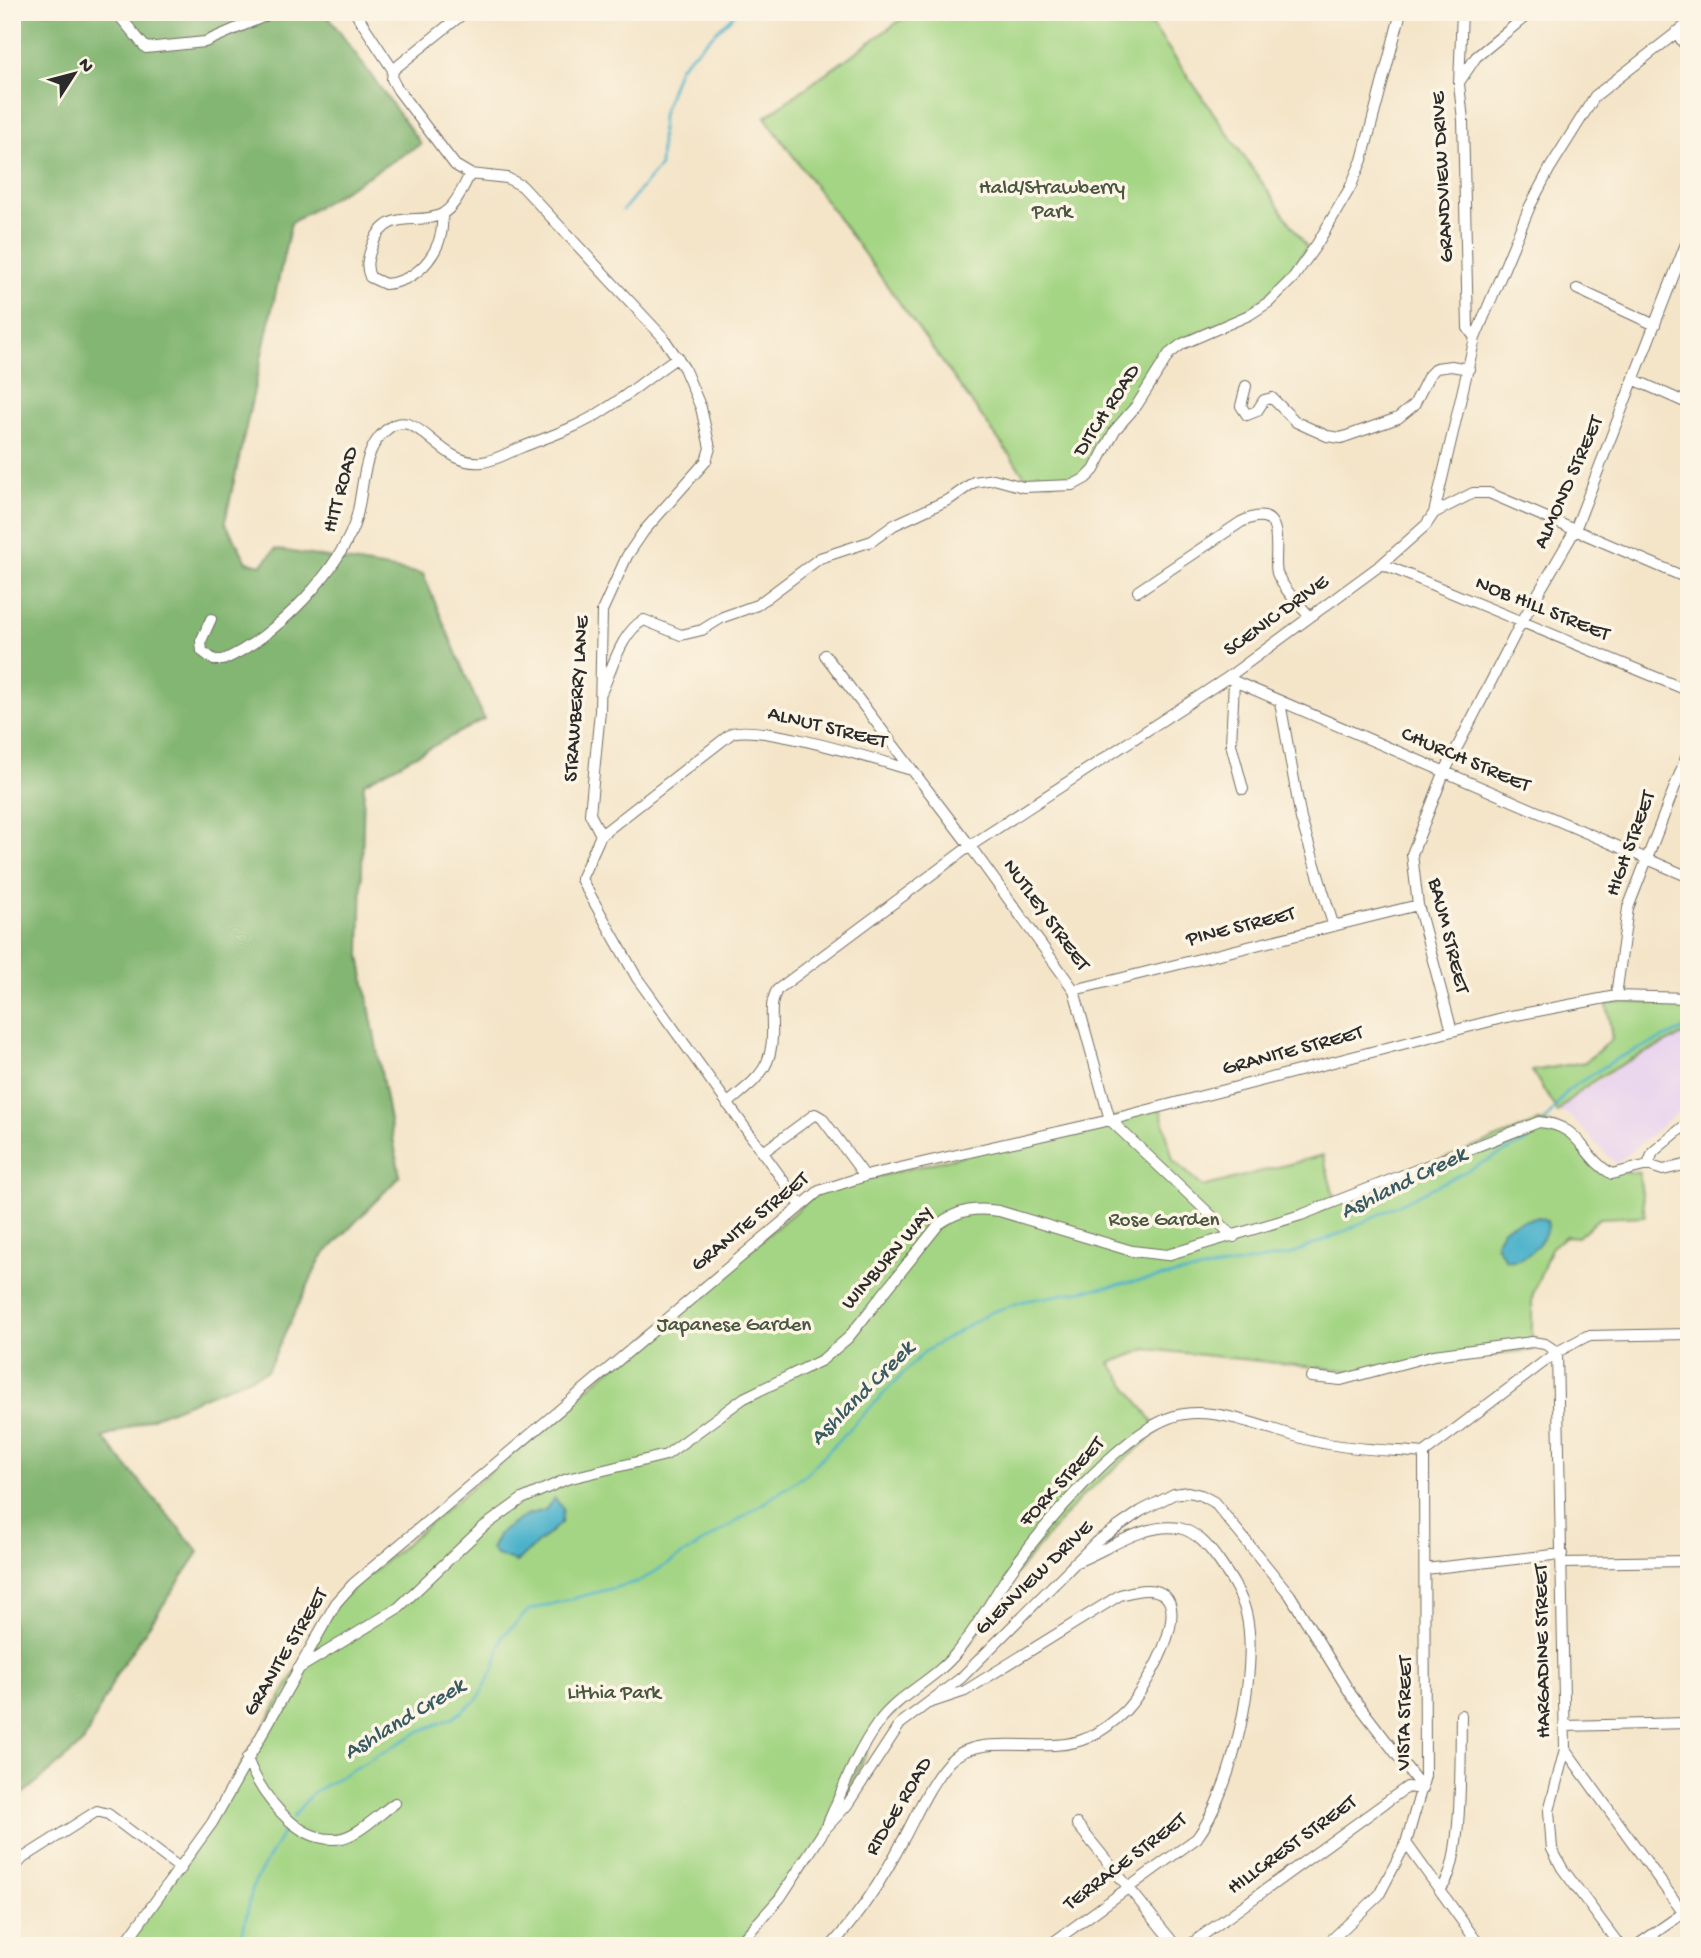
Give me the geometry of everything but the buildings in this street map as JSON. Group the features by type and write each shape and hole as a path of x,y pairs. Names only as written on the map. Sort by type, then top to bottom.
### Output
{"street":[{"path":"116,12 146,48 205,42 274,12"},
{"path":"355,12 393,70 392,79 398,90 455,165 470,174 457,198 442,215 393,222 383,229 374,240 368,260 370,277 384,284 412,276 440,243 444,234 442,215"},
{"path":"393,70 465,12"},
{"name":"DITCH ROAD","path":"601,692 625,639 637,624 644,620 681,635 702,630 723,617 757,605 820,558 872,541 894,526 950,499 974,482 994,479 1023,487 1073,485 1086,478 1097,464 1115,430 1137,405 1169,354 1182,344 1249,315 1269,302 1293,278 1317,244 1350,188 1362,160 1401,12"},
{"name":"GRANDVIEW DRIVE","path":"1462,12 1459,84 1464,134 1468,328 1475,338"},
{"path":"1459,84 1476,57 1531,12"},
{"name":"SCENIC DRIVE","path":"727,1104 767,1066 773,1043 772,1004 777,990 970,846 1230,680 1381,564 1420,530 1434,513 1475,338 1530,206 1581,114 1612,81 1689,23"},
{"path":"1676,33 1689,51"},
{"name":"STRAWBERRY LANE","path":"470,174 507,178 534,196 640,311 678,357 701,408 707,429 709,454 701,468 644,531 627,556 606,600 600,624 601,692 590,814 601,835"},
{"name":"ALMOND STREET","path":"1444,773 1521,623 1575,530 1689,236"},
{"path":"1577,289 1655,325"},
{"name":"HITT ROAD","path":"211,619 201,641 202,651 214,660 223,660 280,621 329,571 340,558 352,532 371,449 390,427 403,423 416,426 454,458 486,462 584,422 678,357"},
{"path":"1246,386 1241,406 1247,415 1257,411 1264,400 1272,398 1296,422 1327,436 1341,438 1398,418 1414,405 1436,368 1451,366 1469,369"},
{"path":"1635,380 1689,404"},
{"path":"1434,513 1473,493 1489,493 1689,579"},
{"path":"1138,591 1241,522 1261,519 1270,523 1278,535 1276,561 1279,576 1310,617"},
{"name":"NOB HILL STREET","path":"1381,564 1689,691"},
{"name":"NUTLEY STREET","path":"825,655 970,846 1074,990 1110,1121"},
{"path":"1230,680 1231,744 1243,789"},
{"name":"CHURCH STREET","path":"1230,680 1689,877"},
{"path":"1280,702 1301,818 1333,924"},
{"name":"ALNUT STREET","path":"601,835 721,740 741,730 779,736 912,769"},
{"name":"HIGH STREET","path":"1616,996 1628,908 1689,750"},
{"name":"BAUM STREET","path":"1444,773 1412,854 1418,905 1452,1031"},
{"path":"601,835 584,865 581,879 584,887 636,978 800,1204"},
{"name":"PINE STREET","path":"1074,990 1418,905"},
{"name":"GRANITE STREET","path":"122,1946 181,1869 212,1823 336,1603 353,1584 818,1191 865,1176 1110,1121 1452,1031 1616,996 1689,998"},
{"path":"762,1153 815,1114 822,1118 865,1176"},
{"path":"1110,1121 1234,1237"},
{"path":"1648,1165 1653,1152 1689,1122"},
{"name":"WINBURN WAY","path":"298,1670 398,1608 482,1528 522,1499 567,1479 666,1455 744,1398 822,1360 848,1338 939,1224 956,1213 980,1209 999,1211 1041,1226 1158,1255 1234,1237 1312,1211 1534,1123 1559,1126 1573,1133 1603,1169 1612,1174 1648,1165 1663,1170 1689,1164"},
{"path":"1424,1453 1557,1352 1587,1336 1689,1334"},
{"path":"1311,1377 1341,1380 1434,1355 1532,1342 1545,1344 1557,1352"},
{"name":"HARGADINE STREET","path":"1557,1352 1565,1749 1685,1910"},
{"name":"FORK STREET","path":"825,1829 861,1750 883,1717 957,1653 1024,1555 1109,1457 1157,1424 1181,1414 1202,1413 1326,1444 1424,1453"},
{"name":"VISTA STREET","path":"1325,1946 1379,1895 1406,1843 1423,1789 1427,1736 1424,1453"},
{"name":"GLENVIEW DRIVE","path":"737,1946 780,1898 825,1829 847,1805 892,1733 923,1704 976,1663 1096,1542 1158,1501 1188,1492 1214,1502 1290,1595 1352,1696 1423,1789"},
{"name":"TERRACE STREET","path":"1048,1946 1197,1838 1214,1812 1245,1698 1250,1656 1247,1615 1238,1590 1214,1553 1196,1536 1179,1528 1157,1528 1073,1563"},
{"path":"1425,1569 1562,1558 1689,1561"},
{"name":"RIDGE ROAD","path":"831,1946 886,1870 936,1778 949,1762 969,1749 985,1745 1060,1746 1079,1742 1101,1731 1125,1710 1153,1670 1167,1638 1172,1606 1168,1596 1157,1591 1133,1591 1120,1595 965,1691 923,1704"},
{"path":"1440,1889 1446,1884 1454,1864 1460,1799 1461,1715"},
{"path":"1564,1726 1689,1723"},
{"path":"1565,1749 1549,1811 1552,1849 1562,1868 1620,1946"},
{"path":"247,1758 255,1776 289,1819 318,1836 336,1840 354,1832 395,1803"},
{"name":"HILLCREST STREET","path":"1188,1946 1407,1787 1423,1789"},
{"path":"12,1870 23,1858 97,1811 115,1819 181,1869"},
{"path":"1077,1824 1128,1887 1141,1898 1176,1946"},
{"path":"1406,1843 1480,1946"},
{"path":"1636,1946 1685,1910"}],"shaded area":[{"path":"1689,1032 1689,1103 1616,1164 1569,1115 1558,1113 1569,1099 1621,1066"}],"green space":[{"path":"12,12 325,12 421,144 291,223 225,522 247,562 262,565 275,549 423,574 484,719 364,783 360,956 400,1176 321,1258 267,1371 103,1438 199,1552 117,1673 83,1743 12,1803"},
{"name":"Hald/Strawberry Park","path":"912,12 1143,12 1307,247 1284,282 1248,311 1173,344 1107,432 1086,474 1051,482 1027,479 765,117"},
{"path":"1607,1004 1689,1004 1689,1032 1601,1076 1558,1113 1532,1071 1585,1062 1612,1039"},
{"name":"Lithia Park","path":"1160,1107 1173,1160 1203,1187 1323,1155 1335,1201 1539,1122 1566,1129 1603,1169 1639,1173 1645,1216 1599,1218 1578,1237 1565,1236 1551,1248 1532,1297 1532,1350 1361,1372 1147,1349 1110,1363 1159,1430 1081,1497 1020,1568 975,1637 949,1668 885,1721 872,1739 825,1844 737,1946 123,1946 181,1869 336,1603 819,1191"}],"water":[{"path":"1539,1217 1547,1220 1548,1227 1537,1246 1520,1259 1506,1260 1496,1245 1501,1232 1512,1224"},
{"path":"554,1498 563,1508 561,1523 516,1562 496,1555 491,1549 499,1533 526,1515 545,1510"}],"waterway":[{"path":"623,210 660,166 662,115 679,67 737,12"},
{"name":"Ashland Creek","path":"1545,1121 1568,1090 1616,1059 1689,1027"},
{"name":"Ashland Creek","path":"292,1818 312,1793 420,1731 453,1718 477,1700 495,1667 502,1637 529,1610 640,1581 734,1523 805,1475 924,1352 989,1313 1024,1301 1289,1255 1341,1233 1529,1140 1540,1126"},
{"name":"Ashland Creek","path":"240,1946 253,1885 288,1823"}],"park label":[{"name":"Rose Garden","path":"1164,1221"},
{"name":"Japanese Garden","path":"734,1326"}]}
